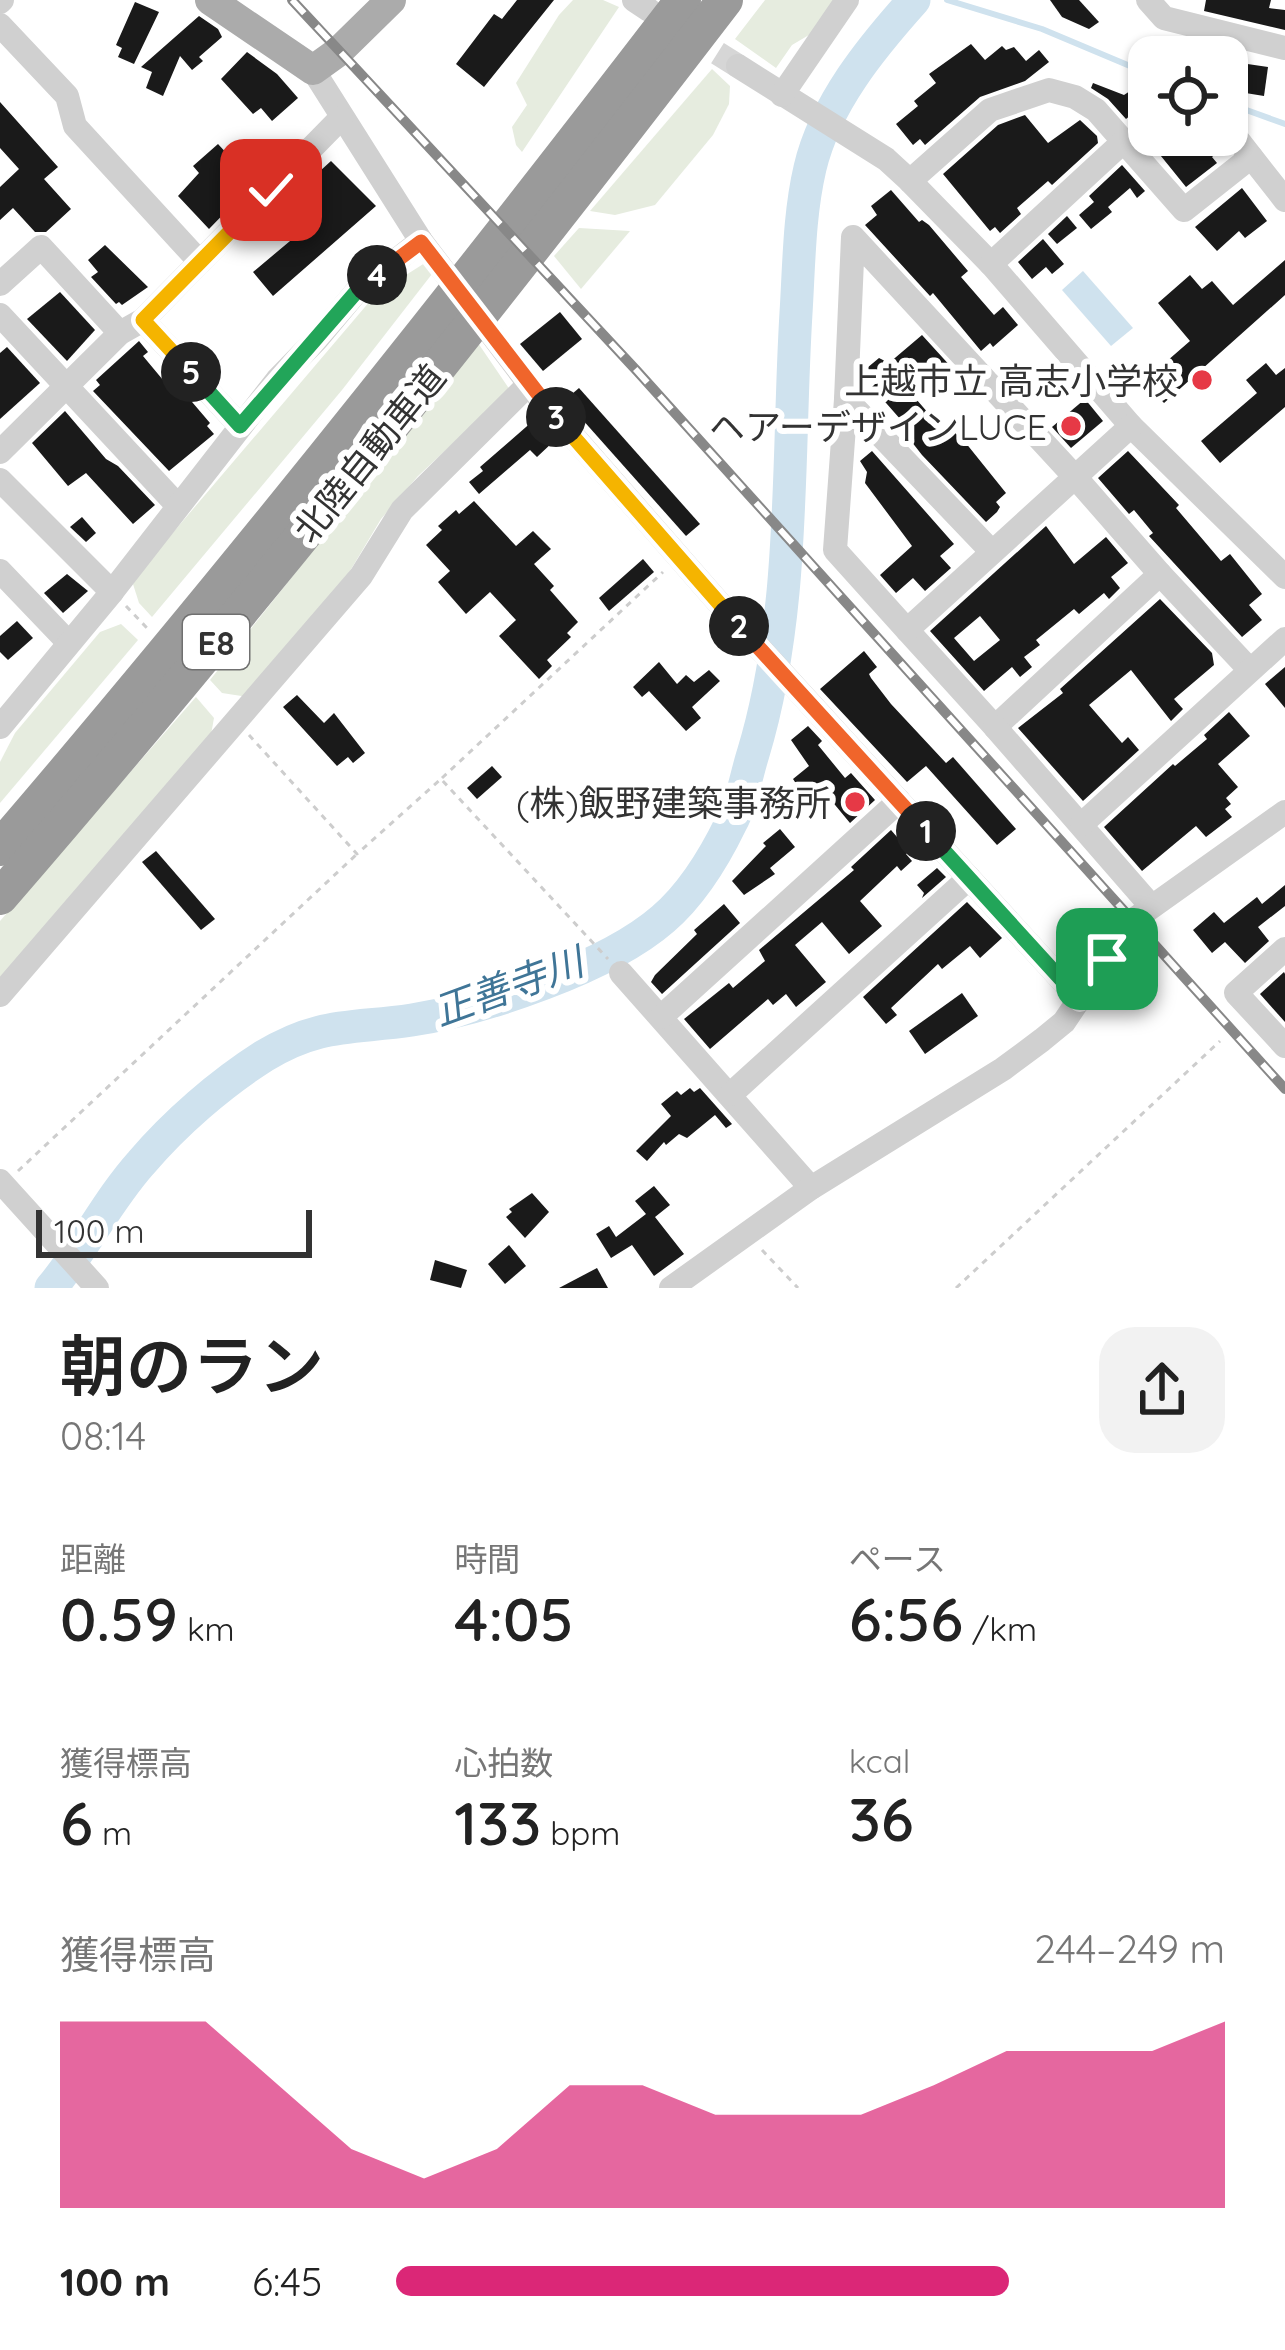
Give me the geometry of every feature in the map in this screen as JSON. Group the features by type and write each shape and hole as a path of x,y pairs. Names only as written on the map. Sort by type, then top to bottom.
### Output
{"highway":[{"name":"北陸自動車道","path":"0,897 216,642 415,370 586,153 725,0"},
{"name":"北陸自動車道","path":"586,153 655,3"},
{"name":"北陸自動車道","path":"0,848 192,620 415,370"}],"main road":[{"path":"210,0 313,70 391,0"}],"street":[{"path":"782,95 847,0"},
{"path":"1148,0 1164,18 1285,48"},
{"path":"0,25 67,96 75,126 200,262"},
{"path":"738,66 886,159 910,181 991,264 1131,426 1285,577"},
{"path":"313,70 421,242 529,384 732,617 1080,1000"},
{"path":"910,181 990,110 1049,90 1075,97 1096,110 1184,210 1251,157"},
{"path":"0,452 120,333 143,320 341,118"},
{"path":"991,264 1124,142"},
{"path":"1248,153 1285,200"},
{"path":"1150,906 835,550 853,237 1250,670"},
{"path":"0,727 240,426 357,291 421,242"},
{"path":"0,284 41,247 120,333"},
{"path":"0,315 178,506"},
{"path":"143,320 240,426"},
{"path":"0,995 361,576 402,509 529,384"},
{"path":"846,399 992,552"},
{"path":"907,630 1131,426"},
{"path":"0,480 112,592"},
{"path":"0,571 67,641"},
{"path":"995,727 1160,574"},
{"path":"1082,824 1285,639"},
{"path":"661,1017 899,801"},
{"path":"670,1288 812,1188 1003,1069 1064,1022 1132,921 1285,812"},
{"path":"731,1094 969,878"},
{"path":"1285,950 1236,994 1285,1046"},
{"path":"621,974 812,1188"},
{"path":"2,1183 90,1280"}],"path":[{"path":"2,1183 679,557"},
{"path":"112,592 147,628"},
{"path":"237,721 357,854"},
{"path":"441,779 592,943"},
{"path":"956,1288 1220,1041"},
{"path":"747,1234 799,1288"}],"shaded area":[{"path":"573,0 603,0 619,7 522,152 512,127 527,105 516,83"},
{"path":"765,0 834,0 814,32 792,45 776,68 735,39"},
{"path":"712,69 730,86 729,104 713,135 655,205 615,215 590,211"},
{"path":"579,228 630,231 581,289 554,256"},
{"path":"428,261 432,274 342,390 152,617 139,603 133,584 142,569 376,294"},
{"path":"478,343 510,390 418,476 381,519 341,586 248,697 222,693 210,680"},
{"path":"121,624 138,640 0,803 0,762 15,733 100,632"},
{"path":"196,697 214,718 210,740 0,982 0,921"}],"water":[{"path":"1083,271 1133,328 1111,346 1062,290"}],"building":[{"path":"517,0 554,0 484,87 456,64 494,14 502,19"},
{"path":"1050,0 1079,0 1099,22 1089,29 1062,17"},
{"path":"1206,0 1271,0 1269,8 1285,10 1285,30 1204,11"},
{"path":"135,2 159,12 134,64 118,57 122,48 116,45"},
{"path":"199,16 222,37 192,70 180,56 163,96 146,88 152,72 141,67"},
{"path":"971,44 985,60 1002,46 1006,50 1014,47 1026,61 1039,50 1049,62 1025,81 980,97 925,145 920,139 913,145 896,124 936,83 929,74"},
{"path":"247,52 277,74 298,98 272,121 261,108 253,114 221,79"},
{"path":"1248,64 1268,67 1264,96 1248,93"},
{"path":"1093,83 1124,95 1128,92 1128,117 1126,119 1091,88"},
{"path":"0,102 58,167 44,179 71,209 46,232 35,232 13,208 0,220 0,187 19,169 0,148"},
{"path":"1025,115 1048,143 1080,120 1098,143 1052,185 1048,181 1017,208 1021,214 1000,233 995,227 990,231 943,174 998,125"},
{"path":"218,144 242,170 230,180 242,195 209,229 178,196 199,173 193,166"},
{"path":"1161,156 1213,156 1217,163 1186,187"},
{"path":"331,161 376,206 273,296 253,272 296,236 275,212"},
{"path":"1122,165 1145,191 1137,198 1130,188 1091,229 1079,215 1094,202 1089,196"},
{"path":"1242,188 1267,221 1245,238 1239,231 1217,251 1195,227"},
{"path":"891,190 968,271 961,277 994,315 1003,307 1018,325 993,347 990,343 981,351 933,293 930,296 865,225 877,215 871,206"},
{"path":"1067,216 1077,228 1057,244 1048,234"},
{"path":"1043,239 1064,264 1052,274 1046,267 1032,279 1018,262"},
{"path":"105,245 148,287 122,305 91,277 98,272 88,260"},
{"path":"1285,260 1285,295 1164,403 1144,381 1190,341 1158,303 1190,275 1202,289 1212,281 1233,305"},
{"path":"60,292 95,330 67,361 27,319"},
{"path":"560,312 582,339 543,371 520,344"},
{"path":"922,335 953,369 948,373 941,365 910,392 948,436 953,431 965,442 1006,493 986,522 922,455 897,423 901,420 872,387 878,381 867,368 879,358 889,363"},
{"path":"139,341 148,352 143,356 163,380 169,375 214,434 169,471 93,391 100,385 96,380"},
{"path":"7,347 40,383 0,419 0,353"},
{"path":"1266,363 1276,375 1285,368 1285,407 1220,463 1201,441 1257,393 1246,380"},
{"path":"579,388 700,524 686,536 565,400"},
{"name":"ヘアーデザインLUCE","path":"1085,399 1103,421 1071,448 1052,427"},
{"path":"65,411 155,505 133,524 86,473 68,486 32,443"},
{"path":"534,420 553,442 537,457 530,450 479,494 469,482 483,471 480,467"},
{"path":"872,451 954,544 940,556 951,568 925,591 913,578 896,593 880,575 912,546 865,483 867,472 860,461"},
{"path":"1128,451 1179,505 1176,508 1221,561 1230,554 1262,594 1249,605 1262,620 1242,637 1149,536 1153,533 1134,510 1129,514 1098,478"},
{"path":"474,501 516,546 533,531 551,549 534,564 578,622 567,633 571,637 547,660 552,666 539,679 499,636 516,620 490,592 466,614 438,582 450,571 426,545 442,530 438,526"},
{"path":"82,517 96,533 86,542 70,527"},
{"path":"1046,526 1074,564 1106,537 1128,563 1111,577 1120,588 1109,599 1104,593 1079,614 1074,609 1036,640 1040,645 1024,657 1032,667 1020,677 1012,667 984,691 930,631","holes":["980,616 1000,640 974,661 954,638"]},
{"path":"643,559 654,572 609,611 599,598"},
{"path":"67,574 88,591 63,613 44,593"},
{"path":"1160,599 1212,653 1214,665 1174,699 1183,709 1171,721 1131,670 1089,705 1122,743 1128,737 1139,750 1083,801 1018,728 1063,693 1060,689"},
{"path":"17,621 33,638 8,660 0,652 0,636"},
{"path":"864,651 877,667 869,674 871,678 891,704 946,763 953,757 1016,829 997,845 926,766 907,782 820,689"},
{"path":"659,662 677,684 686,675 694,682 709,670 720,681 692,707 701,718 686,731 649,691 642,697 633,687"},
{"path":"1285,667 1285,708 1265,684"},
{"path":"297,695 324,723 334,713 365,753 353,763 348,757 337,766 283,707"},
{"path":"1229,712 1250,736 1218,764 1238,787 1226,798 1231,804 1225,809 1232,817 1206,837 1196,826 1142,871 1104,827 1207,739 1204,735"},
{"path":"808,726 845,778 851,773 875,800 850,823 821,788 807,800 793,779 809,766 791,740"},
{"path":"492,766 502,777 477,799 467,788"},
{"path":"780,829 795,847 770,868 775,874 744,895 732,881"},
{"path":"891,830 912,861 901,871 897,866 860,901 882,926 849,954 822,922 795,945 826,982 796,1007 786,994 773,1005 768,999 710,1049 684,1019 765,961 759,950 854,870 851,867"},
{"path":"156,851 215,919 201,930 142,862"},
{"path":"937,868 946,877 922,898 924,893 917,885"},
{"path":"1285,885 1285,906 1258,927 1269,941 1245,963 1225,942 1212,953 1193,930 1214,912 1224,923 1257,897 1262,904"},
{"path":"967,902 1002,938 980,958 970,946 942,969 938,964 891,1008 897,1015 886,1024 863,997"},
{"path":"724,904 740,923 662,994 651,982 655,975"},
{"path":"1285,974 1285,1022 1260,994"},
{"path":"962,993 978,1016 925,1054 909,1031"},
{"path":"690,1088 694,1092 700,1088 732,1124 726,1128 715,1115 687,1138 679,1134 664,1142 647,1161 636,1151 671,1116 661,1104 677,1091 681,1095"},
{"path":"654,1186 670,1205 655,1217 684,1254 654,1276 632,1245 611,1258 596,1234 609,1226 616,1237 646,1214 635,1201"},
{"path":"532,1193 549,1212 525,1238 506,1217 512,1212 509,1209"},
{"path":"509,1245 526,1266 505,1284 488,1264"},
{"path":"435,1260 467,1270 461,1288 430,1280"},
{"path":"597,1268 608,1288 559,1288"}],"waterway":[{"name":"正善寺川","path":"51,1288 154,1148 199,1105 264,1056 320,1032 441,1014 509,996 578,969 663,919 702,874 738,807 777,646 787,535 800,240 810,168 838,99 914,0"},
{"path":"947,0 1042,29 1128,65"},
{"path":"1248,111 1285,124"}],"tunnel":[{"path":"687,34 738,66"}],"railway":[{"path":"292,0 637,371 1285,1089"}],"place":[{"name":"上越市立 高志小学校","path":"1202,380"},
{"name":"ヘアーデザインLUCE","path":"1071,426"},
{"name":"(株)飯野建築事務所","path":"855,802"}],"route":[{"path":"271,190 143,320 240,426 357,291 421,242 539,397 1080,1000 1107,959"}]}
